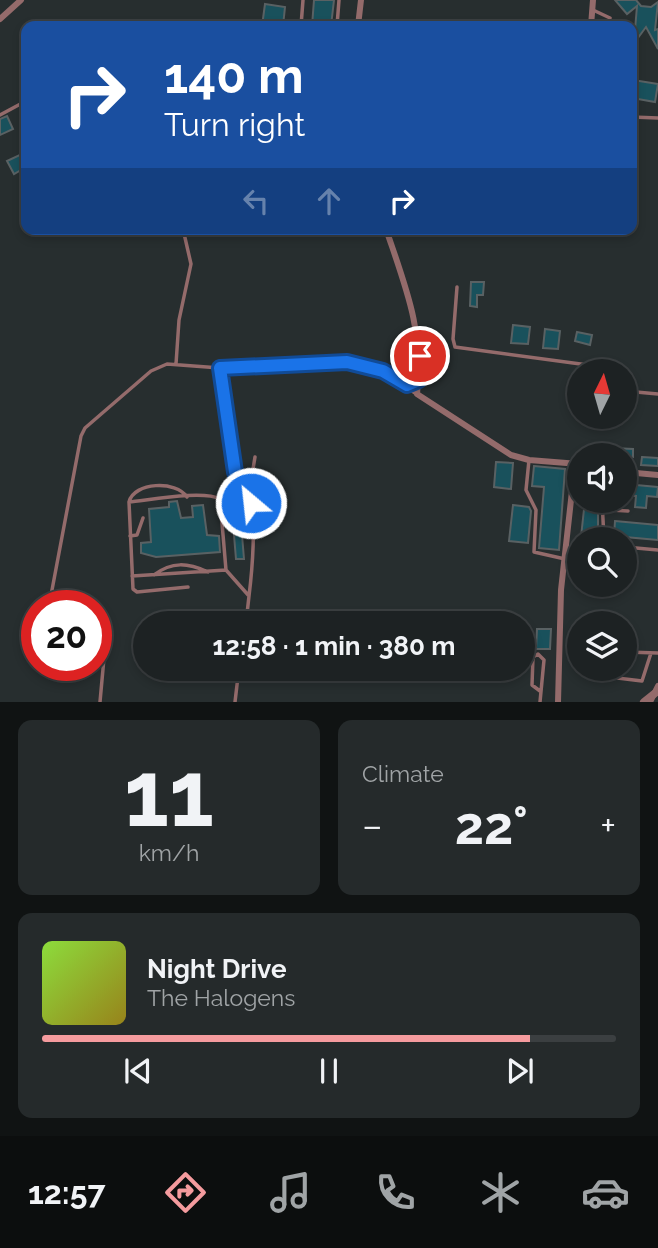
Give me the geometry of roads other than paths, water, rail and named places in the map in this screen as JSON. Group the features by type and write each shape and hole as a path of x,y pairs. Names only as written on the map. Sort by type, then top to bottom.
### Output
{"street":[{"path":"0,19 21,0"},
{"path":"359,21 361,0"},
{"path":"592,21 593,0"},
{"path":"388,235 415,312 419,338 417,394 511,455 529,460 567,463"},
{"path":"637,473 658,475"},
{"path":"558,702 565,558 573,513"},
{"path":"645,702 652,698 658,685"}],"lane":[{"path":"301,21 303,0"},
{"path":"337,21 339,0"},
{"path":"593,10 610,18"},
{"path":"0,115 21,104"},
{"path":"637,117 658,118"},
{"path":"176,363 179,320 191,264 184,235"},
{"path":"457,287 453,339 456,347 567,362"},
{"path":"51,590 85,428 151,371 176,363 220,368 347,362 383,371 417,394"},
{"path":"220,368 235,472 238,482 249,493"},
{"path":"407,385 419,380"},
{"path":"637,392 658,394"},
{"path":"247,611 252,565 249,493 255,457"},
{"path":"529,460 526,489 536,510 534,552 565,558"},
{"path":"187,497 183,490 173,486 140,488 130,496 129,502 135,592 188,587"},
{"path":"129,502 215,496 222,501 226,570 249,596"},
{"path":"130,536 137,535 143,518"},
{"path":"637,548 658,550"},
{"path":"152,576 169,565 180,564 209,573"},
{"path":"132,576 226,570"},
{"path":"637,652 658,653"},
{"path":"637,681 642,681 651,653"},
{"path":"540,691 531,681 533,657 538,654 544,660 540,702"},
{"path":"100,702 102,681"},
{"path":"235,702 237,681"}]}
